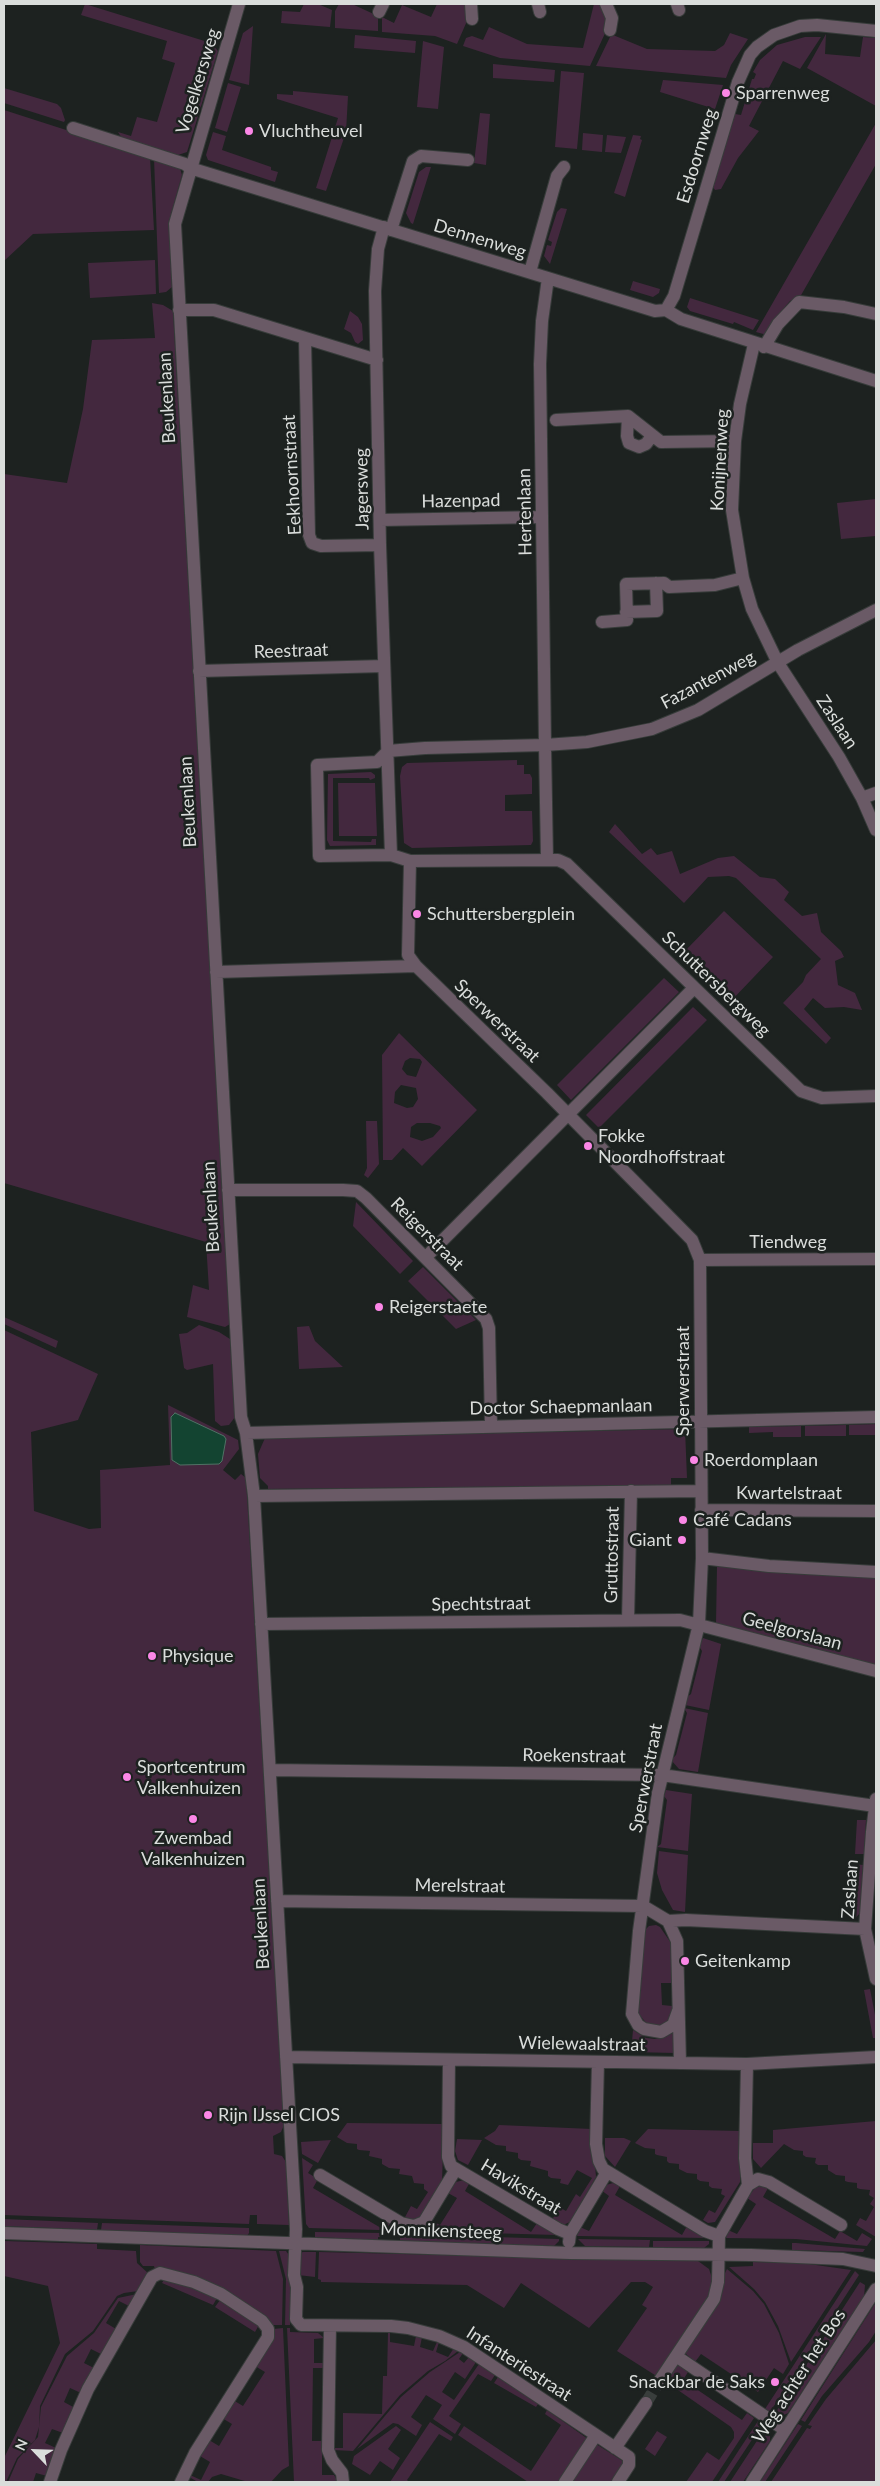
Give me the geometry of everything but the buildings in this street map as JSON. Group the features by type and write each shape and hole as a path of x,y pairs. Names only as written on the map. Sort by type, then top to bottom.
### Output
{"street":[{"name":"Vogelkersweg","path":"190,168 239,4"},
{"path":"471,4 472,20"},
{"path":"606,4 612,18 610,30"},
{"name":"Esdoornweg","path":"666,310 674,296 738,82 750,55 757,47 774,35 800,26 817,25 876,31"},
{"name":"Dennenweg","path":"73,128 185,164 190,168 655,311 666,310 681,319 876,381"},
{"name":"Jagersweg","path":"388,751 380,545 375,291 378,250 413,161 421,156 468,160"},
{"path":"530,272 557,176 564,167"},
{"name":"Beukenlaan","path":"190,168 175,224 198,671 241,1417 246,1433 254,1496 296,2244"},
{"name":"Hertenlaan","path":"545,745 540,364 542,314 548,278"},
{"name":"Konijnenweg","path":"778,663 752,609 744,578 732,510 735,441 740,404 759,345 800,302 844,307 876,314"},
{"path":"180,310 214,310 377,360"},
{"name":"Eekhoornstraat","path":"305,338 309,535 312,543 321,546 380,545"},
{"path":"556,420 628,416 661,442 735,441"},
{"path":"628,416 627,439 632,445 643,446 652,436"},
{"name":"Hazenpad","path":"380,520 542,517"},
{"path":"602,622 627,620 626,584 664,583 668,587 715,585 744,578"},
{"path":"626,612 657,610 656,583"},
{"name":"Fazantenweg","path":"545,745 588,742 652,729 698,710 843,626 876,610"},
{"name":"Zaslaan","path":"778,663 839,757 862,798 876,830"},
{"name":"Reestraat","path":"198,671 384,666"},
{"path":"545,745 547,859 410,861 391,855 319,856 317,765 377,762 388,751 425,748 545,745"},
{"path":"388,751 391,855"},
{"path":"862,798 876,793"},
{"name":"Schuttersbergweg","path":"547,859 558,860 568,864 801,1091 822,1098 876,1096"},
{"name":"Sperwerstraat","path":"410,861 408,955 416,966 692,1240 700,1260 702,1510 700,1624 662,1775 639,1931 632,2014 638,2025 644,2030 661,2032 673,2025 678,2011"},
{"path":"216,972 416,966"},
{"path":"426,1257 694,988"},
{"name":"Reigerstraat","path":"228,1190 357,1191 486,1318 489,1328 491,1426"},
{"name":"Tiendweg","path":"700,1260 876,1258"},
{"name":"Doctor Schaepmanlaan","path":"246,1433 876,1417"},
{"path":"254,1496 701,1490"},
{"name":"Gruttostraat","path":"628,1620 631,1491"},
{"name":"Kwartelstraat","path":"702,1510 876,1511"},
{"path":"702,1558 769,1566 876,1572"},
{"name":"Spechtstraat","path":"262,1624 680,1620 700,1624"},
{"name":"Geelgorslaan","path":"700,1624 876,1671"},
{"name":"Roekenstraat","path":"270,1770 662,1775 875,1803"},
{"name":"Zaslaan","path":"875,1803 866,1929 876,1979"},
{"name":"Merelstraat","path":"277,1901 643,1906"},
{"path":"643,1906 668,1921 677,1940 680,2064"},
{"path":"668,1921 686,1920 866,1929"},
{"name":"Wielewaalstraat","path":"286,2057 747,2064 876,2056"},
{"path":"449,2060 448,2157 456,2169"},
{"path":"598,2062 596,2144 599,2161 607,2172 705,2231 719,2236"},
{"path":"747,2064 745,2158 748,2185"},
{"name":"Monnikensteeg","path":"320,2175 402,2223 414,2226 424,2222 456,2169"},
{"name":"Havikstraat","path":"456,2169 570,2234"},
{"name":"Havikstraat","path":"570,2253 570,2234 607,2172"},
{"path":"660,2380 714,2299 718,2282 719,2236 748,2185 758,2179 769,2182 841,2225"},
{"name":"Monnikensteeg","path":"4,2233 570,2253 843,2259 876,2266"},
{"name":"Infanteriestraat","path":"296,2244 296,2319 301,2325 408,2328 454,2342 615,2448"},
{"path":"50,2482 61,2450 88,2389 152,2277 160,2273 194,2282 221,2294 262,2320 268,2329 268,2337 195,2453 181,2482"},
{"name":"Weg achter het Bos","path":"752,2482 876,2289"},
{"path":"330,2326 328,2450 332,2460 342,2473 343,2482"},
{"path":"676,2356 785,2430"},
{"path":"618,2482 630,2461 629,2457 615,2448 646,2403"},
{"path":"565,2482 596,2436"}],"shaded area":[{"path":"85,4 211,43 218,51 187,152 175,156 123,140 118,132 131,136 137,117 157,122 175,63 162,59 167,41 81,15"},
{"path":"304,4 318,4 332,10 330,27 281,23 282,11 300,12"},
{"path":"339,4 352,4 378,16 378,31 335,28 335,11"},
{"path":"437,4 466,4 467,21 457,44 435,36 382,32 382,17 394,23 402,5 431,17"},
{"path":"594,4 599,4 607,17 607,29 590,66 500,58 463,46 466,38 472,36 483,40 489,27 527,44 583,48"},
{"path":"253,26 249,85 229,80 243,33"},
{"path":"730,33 748,39 731,65 726,78 596,66 610,37 613,35 647,49 715,51 724,45"},
{"path":"826,34 825,54 860,57 863,37 876,38 876,106 807,68"},
{"path":"355,35 416,41 415,53 354,48"},
{"path":"805,37 821,37 800,69 783,61 749,126 759,131 738,158 721,189 715,190 713,187 735,114 741,115 752,79 754,79 756,74 753,72 760,60 777,45"},
{"path":"423,41 444,47 438,109 417,107"},
{"path":"493,64 555,70 554,82 493,78"},
{"path":"561,71 584,73 577,149 555,147"},
{"path":"663,80 723,85 715,109 660,92"},
{"path":"228,83 241,87 227,132 215,128"},
{"path":"4,88 57,104 61,108 64,122 4,103"},
{"path":"293,91 348,96 346,132 326,191 316,188 338,118 277,99 277,94 293,95"},
{"path":"4,110 150,157 154,230 33,234 4,261"},
{"path":"480,113 490,114 486,165 474,163"},
{"path":"876,123 876,164 800,297 790,301 767,335 756,332"},
{"path":"213,132 226,136 222,150 271,167 271,170 278,172 275,182 208,160 206,155"},
{"path":"583,133 603,135 602,152 582,150"},
{"path":"607,135 626,137 621,153 605,152"},
{"path":"633,135 641,136 640,139 642,140 625,197 614,193"},
{"path":"154,158 180,168 182,175 169,222 172,287 166,292 159,293"},
{"path":"426,167 431,167 413,224 406,213 419,172"},
{"path":"561,208 567,209 550,264 544,256 547,245 551,246 552,242 548,240 557,212"},
{"path":"497,240 524,248 522,252 515,255 494,249"},
{"path":"155,260 156,294 90,298 88,263"},
{"path":"633,281 660,289 659,293 653,297 630,290"},
{"path":"690,298 759,320 753,330 734,322 733,324 690,311 687,307"},
{"path":"152,303 163,305 173,311 230,1324 225,1327 187,1317 193,1285 209,1290 206,1242 4,1183 4,474 67,483 83,409 92,340 155,338"},
{"path":"350,311 358,317 362,324 363,340 358,344 351,333 344,329"},
{"path":"876,499 876,536 841,539 837,503"},
{"path":"517,760 517,765 524,765 524,774 530,774 532,778 532,794 505,795 505,811 532,811 533,841 531,845 412,848 404,843 400,776 402,767 407,763"},
{"path":"371,772 375,775 375,778 370,780 369,778 333,778 333,841 371,842 372,839 376,839 376,845 330,846 327,840 328,774"},
{"path":"338,783 375,783 377,836 339,836"},
{"path":"615,824 642,854 651,848 657,855 672,851 680,874 718,858 734,856 760,877 775,879 789,892 784,900 802,916 817,913 821,932 841,951 844,957 835,961 838,985 855,993 862,1010 844,1007 825,1008 813,998 804,1009 831,1038 826,1044 783,1003 821,959 736,878 729,876 708,877 684,903 609,832"},
{"path":"724,911 773,957 731,1001 682,954"},
{"path":"664,978 679,992 571,1100 557,1085"},
{"path":"693,1007 707,1020 599,1128 586,1115"},
{"path":"399,1033 477,1110 422,1166 403,1148 392,1160 383,1160 382,1055","holes":["410,1058 420,1059 422,1062 416,1077 407,1075 402,1069 405,1061","401,1085 416,1088 418,1099 413,1107 407,1108 394,1103 395,1092","417,1123 430,1123 441,1128 433,1137 422,1141 410,1137 411,1127"]},
{"path":"366,1121 377,1121 379,1164 368,1178 364,1175 367,1168"},
{"path":"356,1202 413,1261 400,1274 353,1226"},
{"path":"423,1267 476,1320 456,1329 408,1281"},
{"path":"4,1317 58,1341 56,1348 4,1324"},
{"path":"199,1325 219,1332 230,1339 235,1417 229,1425 221,1426 215,1421 213,1364 187,1370 184,1368 179,1334 187,1333"},
{"path":"309,1326 315,1341 343,1367 299,1369 297,1327"},
{"name":"Sportcentrum Valkenhuizen","path":"4,1330 98,1374 78,1420 31,1432 34,1511 89,1529 101,1528 100,1470 170,1465 168,1405 238,1440 239,1449 223,1470 235,1480 241,1474 246,1478 284,2125 281,2132 273,2136 274,2154 282,2156 286,2162 289,2225 257,2224 257,2215 250,2215 249,2224 4,2215"},
{"path":"175,1413 224,1436 226,1439 222,1461 219,1464 180,1465 172,1460 171,1417"},
{"path":"876,1424 876,1435 849,1435 849,1425"},
{"path":"846,1425 846,1436 805,1436 805,1426"},
{"path":"801,1426 801,1437 773,1437 773,1432 749,1433 749,1427"},
{"path":"685,1429 687,1478 671,1478 671,1485 268,1489 268,1486 260,1478 258,1454 265,1438"},
{"path":"717,1566 876,1578 876,1666 716,1624"},
{"path":"703,1638 721,1644 709,1710 685,1705 687,1697 691,1694 702,1651 699,1646"},
{"path":"684,1708 708,1713 698,1772 679,1769 671,1760 676,1755 687,1713"},
{"path":"666,1790 692,1794 688,1851 657,1847 661,1844 667,1800 664,1796"},
{"path":"857,1820 866,1820 864,1854 855,1854"},
{"path":"659,1851 688,1855 685,1912 673,1910 662,1890 657,1873"},
{"path":"854,1864 863,1865 860,1913 852,1922"},
{"path":"656,1925 660,1927 671,1943 672,1983 661,1983 662,2005 672,2006 672,2013 668,2022 659,2026 647,2024 638,2013 645,1930 649,1926"},
{"path":"870,1989 876,2020 876,2038 873,2038 864,1990"},
{"path":"633,2030 646,2038 655,2039 665,2037 675,2031 676,2053 631,2052"},
{"path":"876,2121 876,2237 856,2225 860,2218 866,2221 874,2207 870,2204 874,2198 869,2195 870,2190 857,2188 857,2183 845,2181 845,2176 836,2175 828,2170 828,2165 818,2165 815,2163 816,2158 806,2157 803,2155 803,2151 794,2150 784,2144 761,2168 753,2159 753,2143 773,2143 773,2130"},
{"path":"347,2123 444,2124 442,2181 421,2218 417,2221 404,2219 411,2206 417,2209 428,2192 424,2189 424,2184 414,2183 412,2176 399,2174 400,2169 389,2168 382,2164 382,2159 369,2156 370,2151 359,2150 357,2149 357,2144 347,2143 337,2137"},
{"path":"499,2125 592,2129 596,2177 570,2222 563,2225 552,2220 559,2207 566,2211 576,2194 580,2197 592,2178 577,2170 568,2185 560,2183 561,2179 551,2178 548,2176 548,2171 530,2166 531,2161 518,2158 518,2153 506,2151 506,2146 496,2145 484,2138 495,2131"},
{"path":"648,2129 741,2131 740,2182 715,2222 708,2223 703,2220 709,2210 715,2213 725,2196 721,2194 722,2189 712,2188 709,2186 709,2182 697,2179 697,2174 687,2173 679,2169 679,2164 669,2163 667,2157 655,2154 655,2149 645,2148 635,2143"},
{"path":"605,2138 624,2138 631,2141 615,2167 605,2156"},
{"path":"457,2139 482,2140 468,2165 458,2160 455,2151"},
{"path":"331,2140 318,2163 302,2154 301,2142"},
{"path":"302,2158 313,2165 308,2173 318,2179 313,2188 381,2228 386,2220 432,2221 440,2225 457,2198 448,2193 456,2182 464,2180 470,2182 465,2191 531,2232 537,2223 557,2235 309,2228 306,2224"},
{"path":"613,2183 620,2186 615,2195 682,2235 687,2226 707,2238 577,2236 580,2227 589,2231 609,2196 601,2190 606,2185"},
{"path":"760,2186 768,2188 763,2197 835,2239 840,2231 857,2241 862,2233 872,2239 867,2246 796,2239 726,2238 728,2230 737,2234 756,2204 747,2198 755,2188"},
{"path":"4,2219 98,2223 97,2230 4,2226"},
{"path":"102,2223 249,2228 249,2233 247,2236 101,2230"},
{"path":"315,2232 382,2233 378,2240 315,2237"},
{"path":"396,2234 559,2239 559,2241 554,2246 400,2241 400,2237 396,2236"},
{"path":"578,2239 650,2240 649,2247 585,2246"},
{"path":"4,2241 97,2244 97,2249 136,2251 137,2263 149,2274 138,2291 117,2296 93,2331 65,2354 40,2406 39,2427 35,2440 17,2458 6,2482 4,2482 4,2458 60,2343 48,2286 4,2276"},
{"path":"653,2241 709,2241 709,2244 704,2248 653,2247"},
{"path":"792,2243 865,2249 863,2252 792,2250"},
{"path":"140,2245 276,2251 283,2279 282,2325 272,2325 155,2270 154,2266 143,2266 140,2262"},
{"path":"279,2251 286,2251 291,2258 290,2325 285,2325 286,2279"},
{"path":"316,2252 315,2277 298,2275 300,2253"},
{"path":"319,2252 698,2261 709,2269 713,2281 708,2300 658,2377 617,2351 647,2308 642,2305 653,2287 645,2282 631,2282 589,2328 521,2283 504,2308 467,2285 321,2282 318,2279"},
{"path":"753,2262 802,2263 851,2270 791,2362 778,2326 765,2302 754,2289 729,2267 753,2266"},
{"path":"727,2269 753,2291 764,2304 779,2333 789,2364 783,2374 774,2368 758,2392 701,2354 695,2362 685,2353"},
{"path":"855,2271 859,2275 770,2412 765,2409"},
{"path":"165,2278 193,2287 217,2298 213,2305 162,2283"},
{"path":"860,2282 865,2285 864,2297 788,2413 782,2416 774,2415"},
{"path":"137,2294 129,2306 119,2301 106,2323 116,2329 101,2354 91,2349 84,2363 94,2368 81,2393 70,2388 64,2402 75,2408 63,2433 52,2429 45,2443 56,2448 47,2476 36,2473 33,2482 8,2482 18,2459 38,2437 41,2407 67,2356 94,2333 118,2298"},
{"path":"220,2300 259,2325 255,2332 215,2307"},
{"path":"876,2302 876,2331 869,2342 822,2396 805,2422 801,2420"},
{"path":"283,2328 289,2466 282,2470 271,2482 248,2482 221,2474 212,2477 208,2482 198,2482 189,2477 190,2475 201,2480 210,2462 200,2456 209,2440 219,2446 232,2424 222,2418 233,2400 243,2406 265,2372 255,2366 273,2329"},
{"path":"287,2328 290,2328 290,2332 318,2333 324,2338 314,2339 314,2363 323,2363 323,2368 313,2368 312,2441 322,2441 322,2475 334,2475 338,2482 294,2482"},
{"path":"388,2332 390,2332 390,2342 414,2346 416,2336 422,2337 420,2347 433,2351 437,2342 439,2342 436,2352 448,2357 454,2348 458,2351 428,2371 400,2395 353,2451 333,2450 333,2448 343,2448 343,2413 382,2414 383,2376 387,2376"},
{"path":"876,2340 876,2482 771,2482 807,2428 810,2429 812,2426 808,2425 826,2399"},
{"path":"460,2352 463,2353 459,2359 464,2363 469,2357 476,2362 465,2379 455,2372 442,2392 454,2400 479,2364 495,2375 491,2381 478,2374 449,2416 461,2424 455,2434 433,2419 442,2405 426,2395 411,2417 422,2425 416,2436 398,2424 393,2423 357,2449 401,2397 430,2372"},
{"path":"675,2366 680,2366 688,2372 683,2380 742,2420 747,2413 754,2418 712,2482 686,2482 707,2452 719,2460 734,2438 734,2432 731,2427 665,2381"},
{"path":"498,2377 538,2404 536,2407 494,2383"},
{"path":"547,2410 588,2439 561,2482 528,2482 458,2435 464,2426 531,2471 561,2425 545,2414"},
{"path":"758,2421 761,2426 724,2482 718,2482"},
{"path":"430,2422 453,2437 451,2441 439,2434 407,2480 409,2482 390,2482"},
{"path":"798,2424 802,2426 765,2482 760,2482"},
{"path":"396,2426 401,2430 388,2449 400,2458 393,2470 380,2461 370,2475 352,2464 354,2456"},
{"path":"766,2427 770,2432 770,2441 743,2482 730,2482"},
{"path":"657,2431 667,2437 655,2456 645,2449"},
{"path":"596,2444 626,2463 613,2482 570,2482"}],"tunnel":[{"path":"646,2403 660,2380"}],"place":[{"name":"Sparrenweg","path":"726,93"},
{"name":"Vluchtheuvel","path":"249,131"},
{"name":"Schuttersbergplein","path":"417,914"},
{"name":"Fokke Noordhoffstraat","path":"588,1146"},
{"name":"Reigerstaete","path":"379,1307"},
{"name":"Roerdomplaan","path":"694,1460"},
{"name":"Café Cadans","path":"683,1520"},
{"name":"Giant","path":"682,1540"},
{"name":"Physique","path":"152,1656"},
{"name":"Sportcentrum Valkenhuizen","path":"127,1777"},
{"name":"Zwembad Valkenhuizen","path":"193,1819"},
{"name":"Geitenkamp","path":"685,1961"},
{"name":"Rijn IJssel CIOS","path":"208,2115"},
{"name":"Snackbar de Saks","path":"775,2382"}]}
